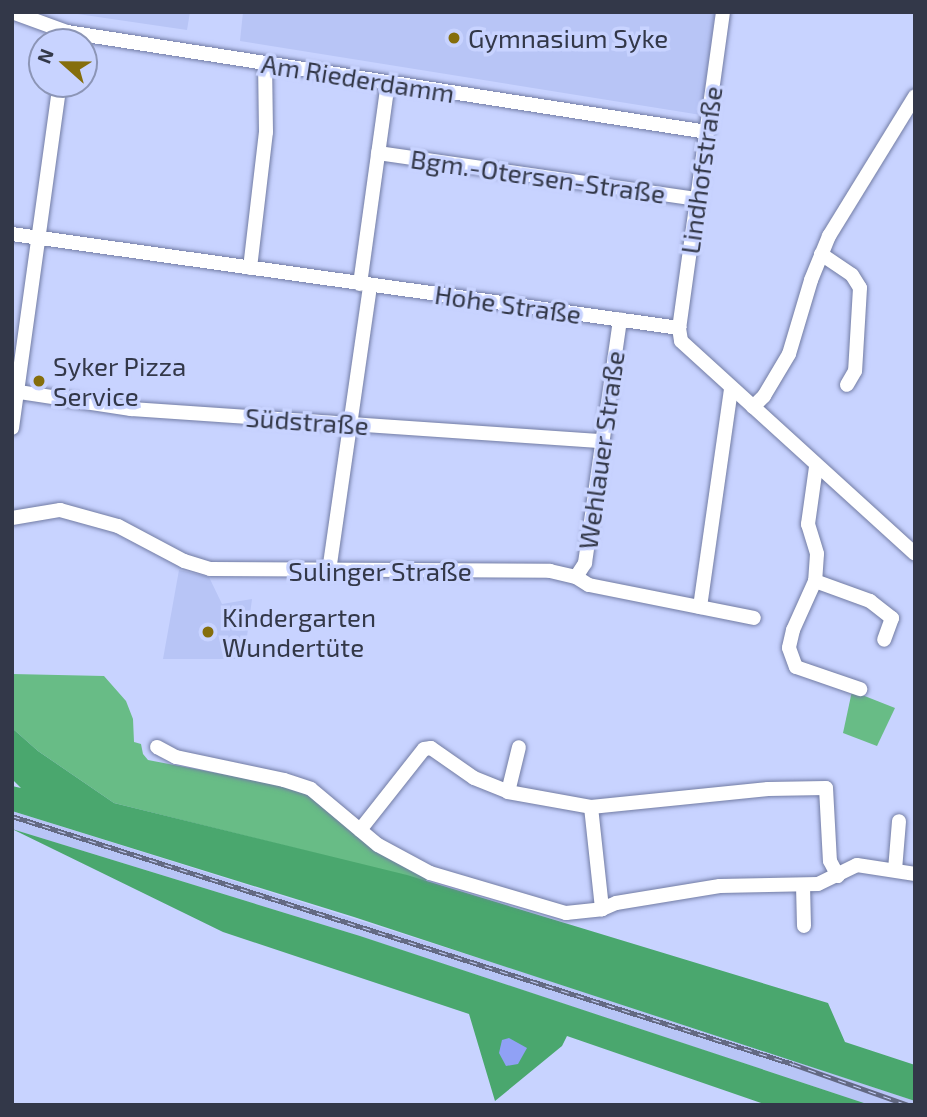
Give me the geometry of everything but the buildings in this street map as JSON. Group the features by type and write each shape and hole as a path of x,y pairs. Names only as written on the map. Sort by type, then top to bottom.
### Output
{"street":[{"name":"Am Riederdamm","path":"12,12 47,28"},
{"name":"Lindhofstraße","path":"679,328 723,12"},
{"name":"Am Riederdamm","path":"98,41 265,63 707,132"},
{"path":"250,268 266,132 265,63"},
{"path":"329,571 351,424 378,153 388,83"},
{"path":"753,407 764,396 789,354 821,254 915,96"},
{"path":"12,428 14,391 58,98"},
{"name":"Bgm.-Otersen-Straße","path":"378,153 698,199"},
{"name":"Hohe Straße","path":"12,234 679,328"},
{"path":"821,254 852,275 860,288 862,302 855,370 846,385"},
{"name":"Wehlauer Straße","path":"576,577 585,563 620,320"},
{"path":"679,328 681,341 816,467 915,554"},
{"path":"700,607 731,388"},
{"name":"Südstraße","path":"14,391 131,409 603,441"},
{"path":"816,467 808,524 817,554 814,581 793,630 789,648 796,667 860,689"},
{"name":"Sulinger Straße","path":"12,518 60,510 118,526 184,561 209,569 550,571 576,577 589,585 754,618"},
{"path":"814,581 870,601 892,618 884,640"},
{"path":"157,747 176,757 284,780 311,789 328,800 360,830 404,861 430,873 566,913 602,909 617,903 720,886 818,884 857,865 915,874"},
{"path":"508,792 519,747"},
{"path":"360,830 424,748 431,748 474,778 508,792 591,807 768,789 826,788 830,861 838,876"},
{"path":"591,807 602,909"},
{"path":"895,870 899,821"},
{"path":"803,885 804,926"}],"shaded area":[{"path":"64,12 190,12 187,30"},
{"path":"243,12 715,12 701,115 240,41"},
{"name":"Kindergarten Wundertüte","path":"179,570 209,577 222,604 252,599 244,659 163,659"},
{"path":"12,811 583,991 915,1101 915,1105 870,1105 347,932 12,829"}],"green space":[{"path":"12,674 104,676 126,701 133,719 134,742 141,744 143,754 148,760 279,785 301,792 321,802 427,876 426,881 114,803 38,751 12,728"},
{"path":"852,691 895,708 877,746 843,733"},
{"path":"12,728 38,751 114,803 407,875 828,1003 845,1042 915,1065 915,1101 354,917 12,811 12,786 21,788 12,779"},
{"path":"12,829 360,936 870,1105 767,1105 567,1036 562,1046 495,1101 469,1014 223,932"}],"water":[{"path":"509,1038 527,1048 518,1064 506,1066 499,1053 502,1040"}],"railway":[{"path":"12,816 793,1064 908,1105"}],"place":[{"name":"Gymnasium Syke","path":"454,38"},
{"name":"Syker Pizza Service","path":"39,381"},
{"name":"Kindergarten Wundertüte","path":"208,632"}]}
